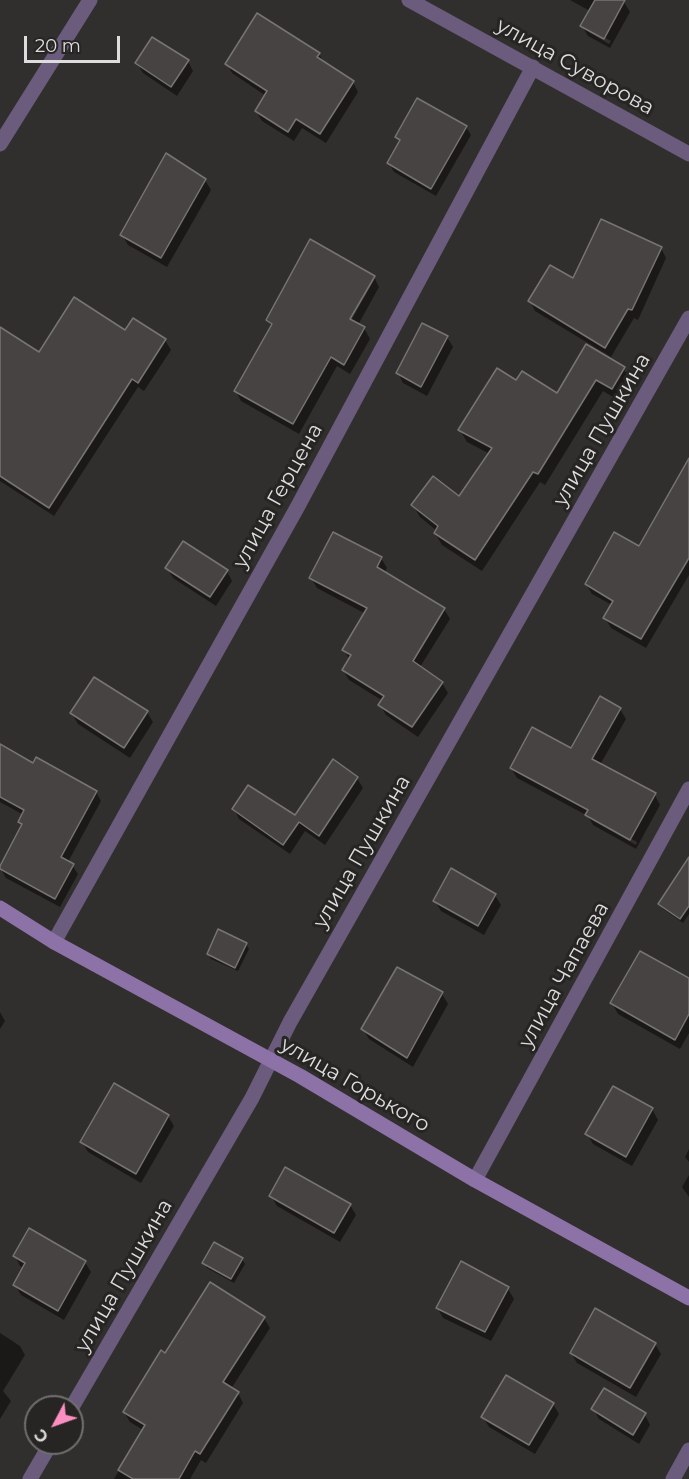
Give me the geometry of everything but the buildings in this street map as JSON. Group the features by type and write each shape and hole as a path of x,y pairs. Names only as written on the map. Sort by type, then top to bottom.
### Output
{"main road":[{"name":"улица Горького","path":"0,908 54,942 272,1061 475,1180 689,1298"}],"street":[{"path":"0,144 90,0"},
{"name":"улица Суворова","path":"409,0 689,154"},
{"name":"улица Герцена","path":"54,942 298,506 532,67"},
{"name":"улица Пушкина","path":"79,1395 272,1061 290,1022 689,318"},
{"name":"улица Чапаева","path":"475,1180 689,789"},
{"path":"673,1479 689,1450"},
{"path":"30,1479 44,1455"}]}
